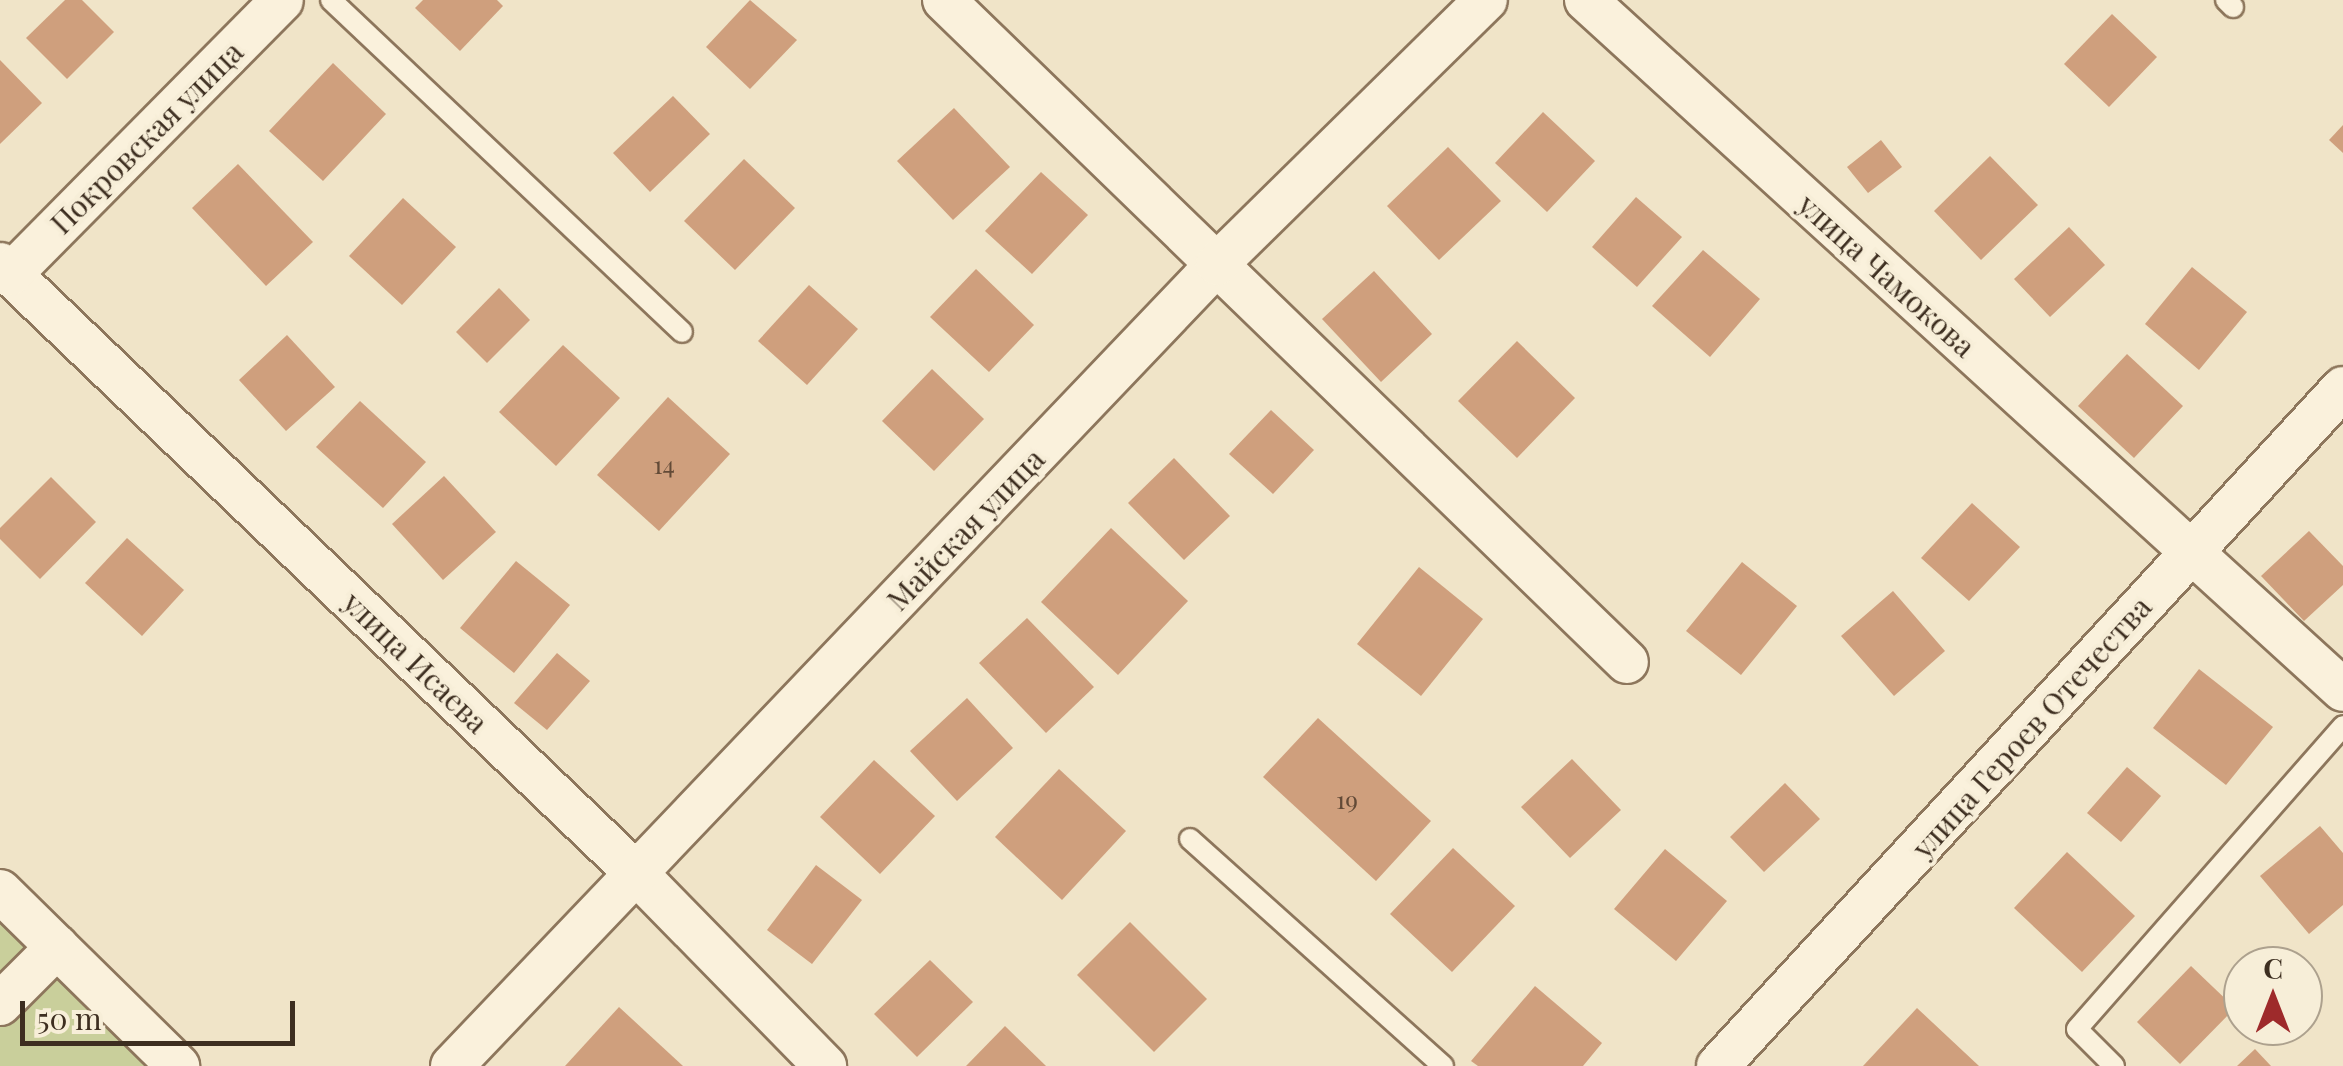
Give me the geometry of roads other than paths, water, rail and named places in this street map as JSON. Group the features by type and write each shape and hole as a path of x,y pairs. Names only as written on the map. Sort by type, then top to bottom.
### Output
{"street":[{"name":"Покровская улица","path":"5,269 282,0"},
{"path":"944,0 1627,662"},
{"name":"Майская улица","path":"452,1066 1218,264 1486,0"},
{"name":"улица Чамокова","path":"1586,0 2343,690"},
{"name":"улица Исаева","path":"5,269 637,874 825,1066"},
{"name":"улица Героев Отечества","path":"1718,1066 1882,892 2188,551 2343,388"},
{"path":"0,891 178,1066"},
{"path":"0,1004 57,947"}],"lane":[{"path":"331,0 682,332"},
{"path":"2114,1066 2077,1029 2343,726"},
{"path":"1190,839 1443,1066"}]}
